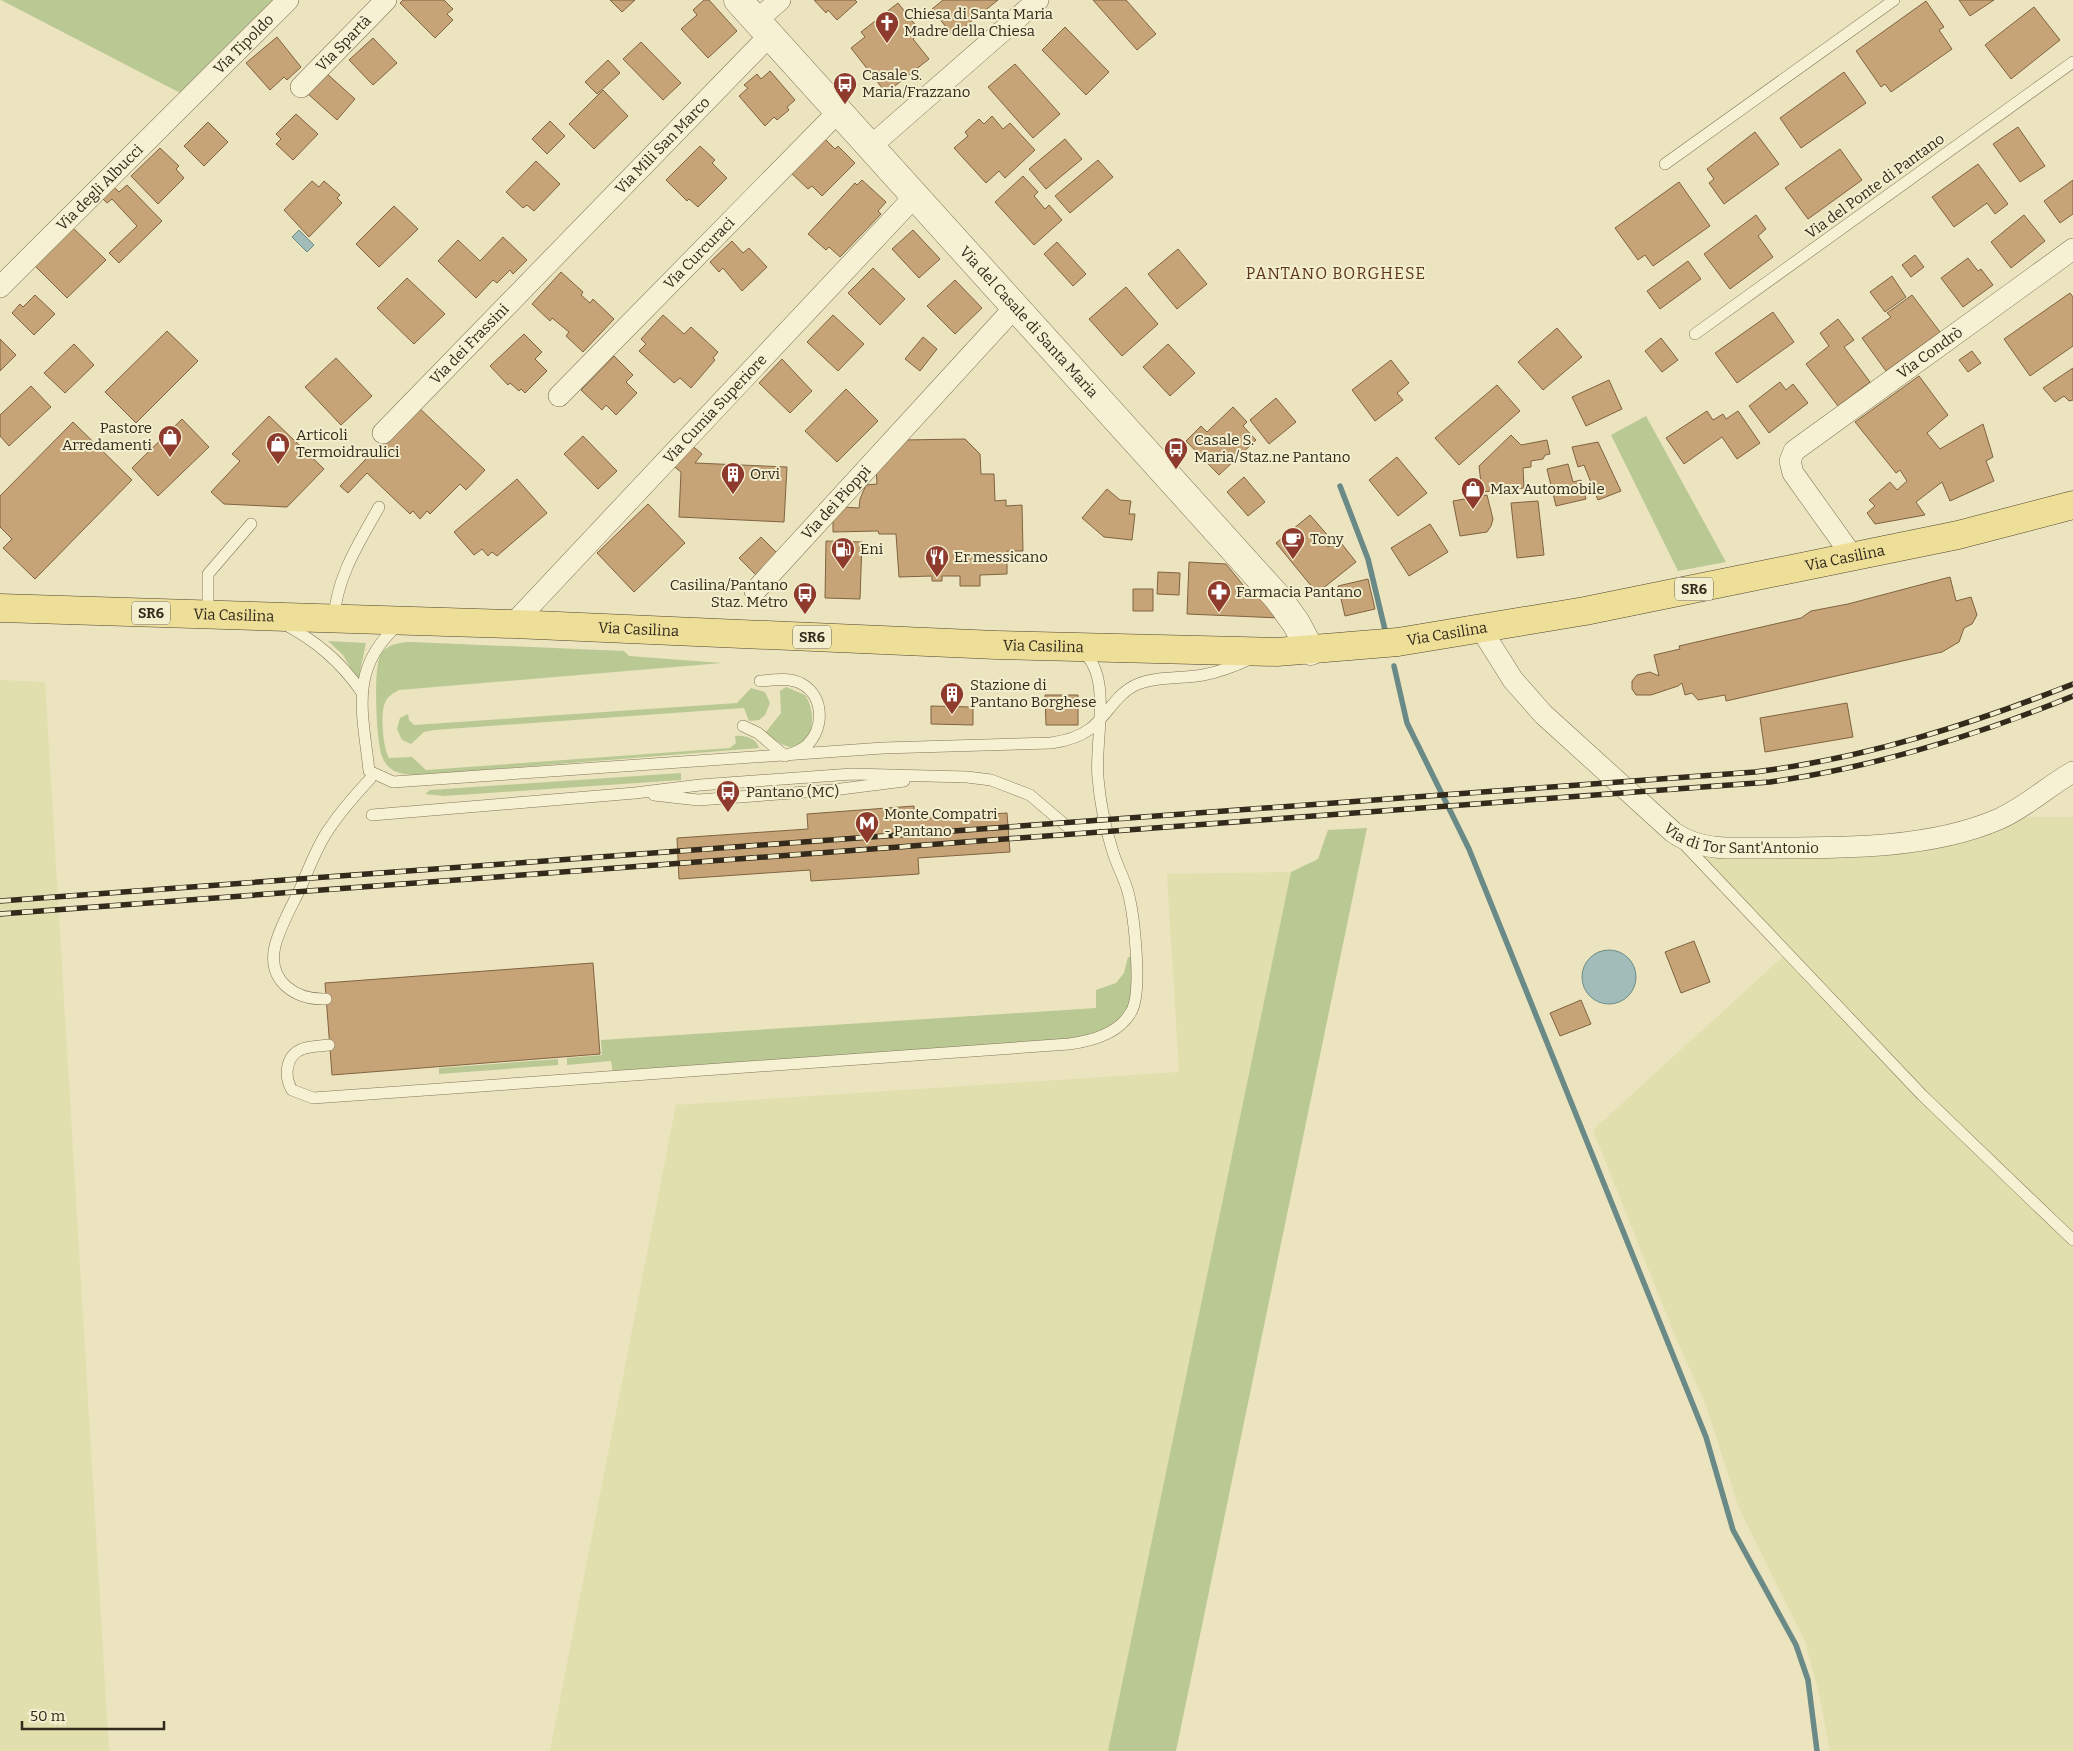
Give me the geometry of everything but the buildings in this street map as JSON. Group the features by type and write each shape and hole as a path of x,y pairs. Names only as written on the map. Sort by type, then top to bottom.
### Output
{"main road":[{"name":"Via Casilina","path":"0,608 403,620 1075,647 1266,652 1311,651 1398,642 1635,602 2005,524 2073,505"}],"street":[{"name":"Via Tipoldo","path":"200,88 288,0"},
{"name":"Via Spartà","path":"301,87 386,0"},
{"name":"Via del Casale di Santa Maria","path":"738,0 1278,598 1296,623 1311,651"},
{"name":"Via Mili San Marco","path":"556,255 763,27 780,0"},
{"path":"871,146 1038,0"},
{"name":"Via degli Albucci","path":"0,287 200,88"},
{"name":"Via Curcuraci","path":"559,396 839,111"},
{"name":"Via Cumia Superiore","path":"513,624 916,195"},
{"name":"Via Condrò","path":"1854,556 1795,477 1790,460 1798,447 2073,249"},
{"name":"Via dei Frassini","path":"383,434 556,255"},
{"name":"Via dei Pioppi","path":"755,591 1016,306"},
{"name":"Via di Tor Sant'Antonio","path":"1480,629 1513,680 1543,714 1673,832 1695,843 1725,848 1855,847 1913,840 1984,824 2002,817 2073,772"}],"lane":[{"path":"1665,164 1894,0"},
{"name":"Via del Ponte di Pantano","path":"1695,334 2073,62"},
{"path":"334,618 335,598 346,564 379,508"},
{"path":"208,615 208,574 251,524"},
{"path":"267,616 316,642 344,668 361,691"},
{"path":"403,620 387,634 374,653 361,691 369,772 393,782 882,748 1051,743 1078,737 1100,718 1114,701 1137,684 1160,678 1214,673 1266,652"},
{"path":"330,1045 303,1048 291,1059 287,1077 289,1085 296,1094 313,1098 1087,1041 1119,1026 1131,1012 1137,993 1129,900 1111,848 1097,767 1100,718 1096,672 1085,654 1075,647"},
{"path":"760,681 788,679 803,684 812,693 818,704 820,716 814,737 800,750 785,756"},
{"path":"743,726 758,733 785,756"},
{"path":"372,815 635,793 700,784 852,774 980,778 1011,786 1039,802 1064,826 1070,829 1091,829 1105,818"},
{"path":"635,793 698,800 855,788 933,776"},
{"path":"326,999 304,998 287,988 276,973 275,948 325,835 342,810 370,779"},
{"path":"1673,832 1922,1095 2073,1240"}],"green space":[{"path":"1,0 288,0 190,98"},
{"path":"1646,416 1726,562 1678,571 1611,435"},
{"path":"328,641 366,643 358,681 343,655"},
{"path":"403,642 624,651 629,656 722,663 399,690 389,697 383,708 383,731 387,753 389,758 412,757 426,770 730,748 736,743 735,736 750,738 759,748 427,774 410,775 399,773 386,764 380,748 376,704 378,661 381,654 387,648"},
{"path":"0,680 45,682 109,1751 0,1751"},
{"path":"786,687 805,695 810,704 812,725 809,735 798,746 789,747 778,742 766,732 781,713 780,691"},
{"path":"751,688 765,692 770,703 765,715 759,720 749,721 744,708 434,730 424,732 411,744 402,740 397,729 400,718 408,714 409,720 414,725 737,703"},
{"path":"681,773 681,780 444,796 425,794 430,790"},
{"path":"2002,817 2073,817 2073,1751 1830,1751 1819,1693 1805,1641 1738,1506 1706,1405 1675,1336 1593,1130 1788,952 1677,835 1855,847"},
{"path":"1367,828 1176,1751 1108,1751 1291,872 1318,859 1328,830"},
{"path":"1291,872 1108,1751 550,1751 676,1105 1179,1072 1167,874"},
{"path":"1128,957 1132,957 1134,982 1126,1016 1096,1037 613,1073 611,1061 567,1065 567,1058 602,1055 601,1040 1096,1008 1096,990 1116,983 1124,973"},
{"path":"558,1059 558,1065 439,1074 439,1068"}],"water":[{"path":"299,230 314,245 307,252 292,237"},
{"path":"1604,950 1614,950 1624,954 1632,962 1636,977 1632,992 1624,1000 1614,1004 1604,1004 1594,1000 1586,992 1582,982 1582,972 1586,962 1594,954"}],"waterway":[{"path":"1340,486 1368,559 1386,634"},
{"path":"1394,666 1407,723 1469,849 1706,1437 1733,1530 1796,1645 1808,1680 1817,1751"}],"railway":[{"path":"0,901 1755,772 1837,758 1917,738 1995,713 2073,684"},
{"path":"0,914 1770,782 1809,776 1887,759 1962,737 2073,696"}],"place":[{"name":"Chiesa di Santa Maria Madre della Chiesa","path":"887,44"},
{"name":"Casale S. Maria/Frazzano","path":"845,105"},
{"name":"Pastore Arredamenti","path":"170,458"},
{"name":"Articoli Termoidraulici","path":"278,465"},
{"name":"Casale S. Maria/Staz.ne Pantano","path":"1176,470"},
{"name":"Orvi","path":"733,495"},
{"name":"Max Automobile","path":"1473,510"},
{"name":"Tony","path":"1293,560"},
{"name":"Eni","path":"843,570"},
{"name":"Er messicano","path":"937,578"},
{"name":"Farmacia Pantano","path":"1219,613"},
{"name":"Casilina/Pantano Staz. Metro","path":"805,615"},
{"name":"Stazione di Pantano Borghese","path":"952,715"},
{"name":"Pantano (MC)","path":"728,813"},
{"name":"Monte Compatri - Pantano","path":"867,844"}],"district":[{"name":"PANTANO BORGHESE","path":"1336,273"}]}
